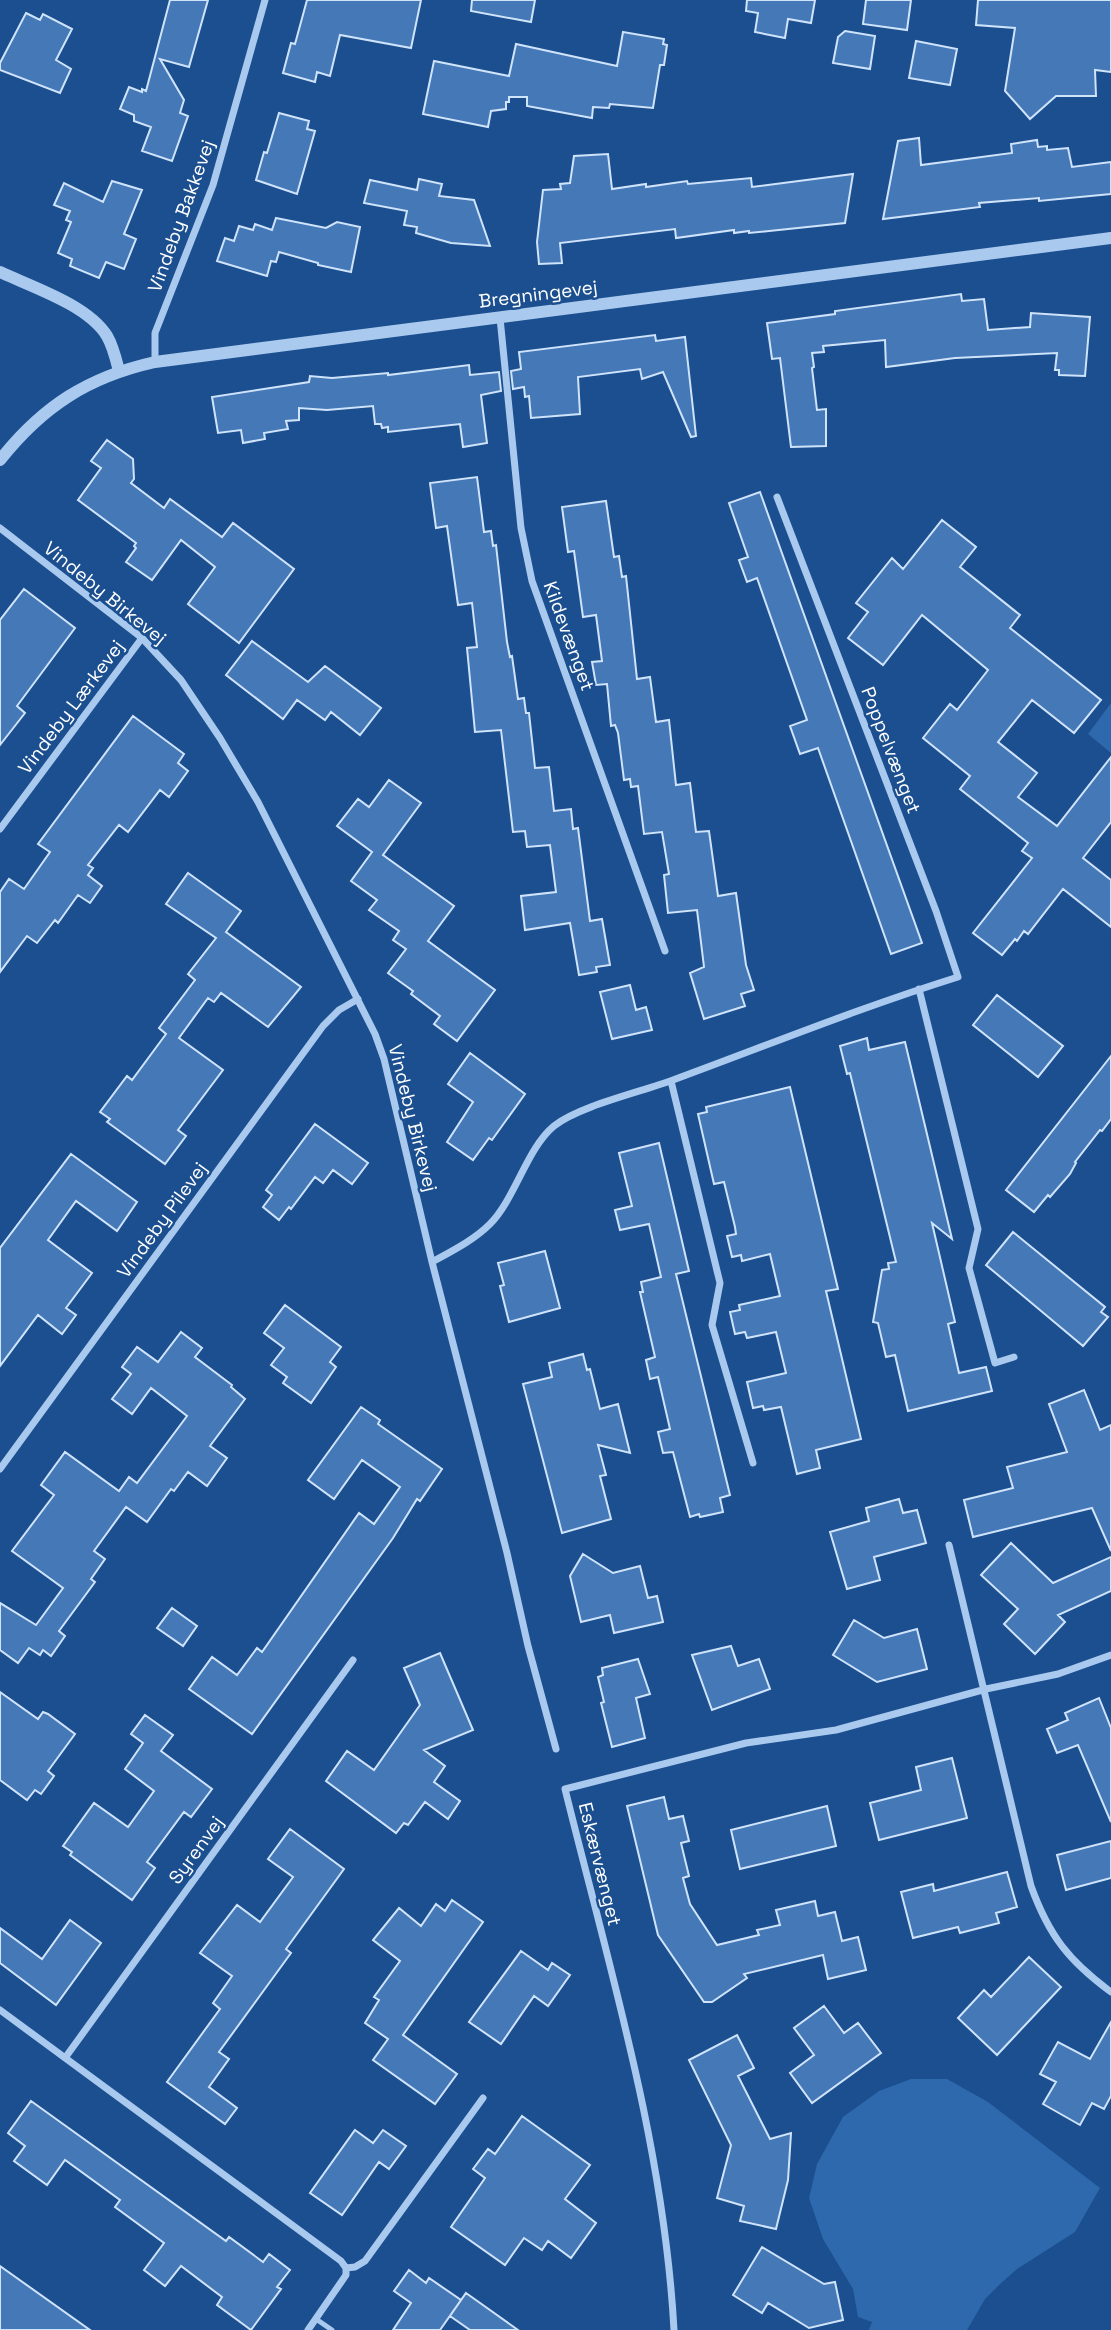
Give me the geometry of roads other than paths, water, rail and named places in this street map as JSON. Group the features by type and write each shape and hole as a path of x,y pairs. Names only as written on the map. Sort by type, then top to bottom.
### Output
{"street":[{"name":"Vindeby Bakkevej","path":"155,362 155,333 213,185 265,0"},
{"name":"Bregningevej","path":"0,460 19,435 51,407 89,384 119,371 155,362 1111,238"},
{"path":"0,272 92,318 107,335 119,371"},
{"name":"Kildevænget","path":"500,318 521,528 532,582 665,951"},
{"name":"Poppelvænget","path":"432,1262 491,1224 539,1146 554,1127 582,1112 671,1081 793,1033 958,977 936,911 776,497"},
{"name":"Vindeby Birkevej","path":"0,528 142,638 181,680 252,791 358,999 384,1059 432,1262 556,1749"},
{"name":"Vindeby Lærkevej","path":"0,829 142,638"},
{"path":"919,989 978,1230 969,1268 995,1363 1014,1357"},
{"name":"Vindeby Pilevej","path":"0,1469 323,1026 339,1010 358,999"},
{"path":"671,1081 720,1283 712,1325 753,1463"},
{"path":"949,1545 986,1689 1031,1886 1039,1909 1068,1956 1111,1992"},
{"name":"Eskærvænget","path":"674,2330 667,2234 654,2162 565,1789 746,1744 836,1730 986,1689 1058,1674 1111,1655"},
{"name":"Syrenvej","path":"65,2058 353,1660"},
{"path":"0,2010 335,2255 346,2268"},
{"path":"346,2268 355,2267 365,2261 482,2098"},
{"path":"308,2330 342,2283 346,2268"}],"lane":[{"path":"316,2319 332,2330"}]}
